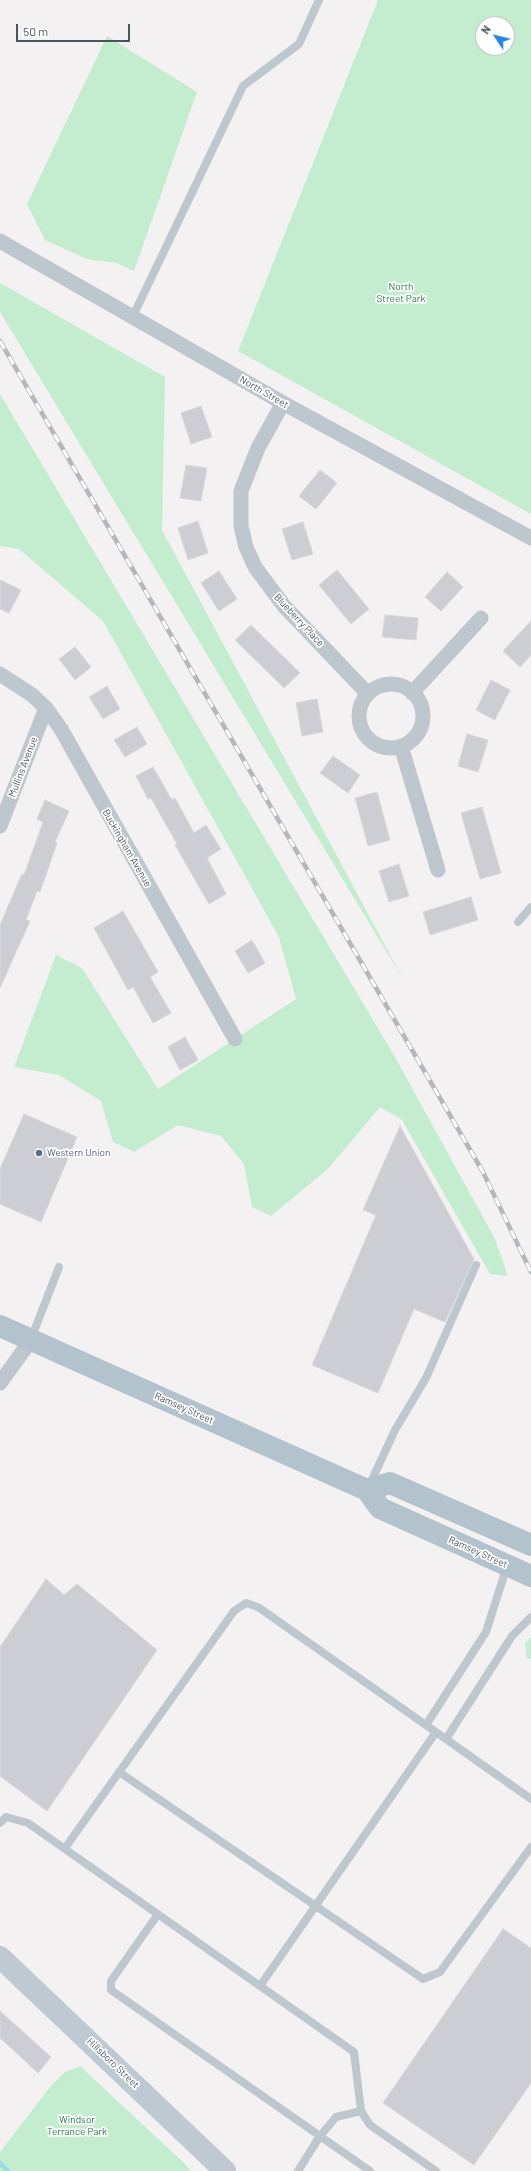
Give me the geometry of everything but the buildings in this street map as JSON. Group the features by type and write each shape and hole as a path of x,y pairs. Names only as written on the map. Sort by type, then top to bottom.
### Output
{"main road":[{"name":"Ramsey Street","path":"0,1326 367,1490 380,1508 531,1576"},
{"path":"367,1490 390,1483 531,1545"}],"street":[{"name":"North Street","path":"0,241 283,403 531,538"},
{"name":"Blueberry Place","path":"283,403 258,448 241,491 241,526 246,548 255,567 284,606 368,694"},
{"path":"412,693 481,618"},
{"name":"Buckingham Avenue","path":"0,674 32,695 46,708 61,729 235,1039"},
{"path":"386,685 396,685 412,693 420,703 422,714 422,724 418,733 410,741 401,746 383,747 374,744 362,730 359,711 368,694 376,688 386,685"},
{"name":"Mullins Avenue","path":"0,826 46,708"},
{"path":"401,746 438,870"},
{"path":"0,1383 31,1340"},
{"name":"Hillsboro Street","path":"0,1957 221,2170"}],"lane":[{"path":"133,316 242,86 299,44 319,0"},
{"path":"518,922 531,907"},
{"path":"367,1490 395,1430 426,1378 476,1265"},
{"path":"31,1340 59,1267"},
{"path":"426,1725 486,1632 507,1565"},
{"path":"65,1848 234,1611 246,1603 258,1607 531,1799"},
{"path":"446,1739 512,1636 531,1617"},
{"path":"260,1986 436,1732"},
{"path":"119,1772 424,1979 440,1972 531,1847"},
{"path":"0,1823 6,1817 28,1823 354,2052 361,2111 370,2125 436,2171"},
{"path":"158,1914 111,1981 110,1990 370,2171"},
{"path":"298,2171 320,2136 336,2117 361,2111"}],"green space":[{"name":"North Street Park","path":"378,0 531,0 531,514 238,351"},
{"path":"107,36 197,92 134,271 117,263 87,259 45,240 27,204"},
{"path":"0,283 165,377 162,530 403,979 0,312"},
{"path":"0,394 395,1057 494,1237 508,1276 490,1274 402,1120 380,1107 328,1169 271,1216 252,1207 244,1164 221,1136 178,1125 134,1152 113,1142 101,1101 59,1075 14,1067 56,955 82,968 158,1089 296,999 279,937 103,621 19,549 0,546"},
{"path":"531,1637 531,1659 527,1658 525,1643"},
{"name":"Windsor Terrance Park","path":"80,2066 186,2165 190,2171 0,2171 0,2152 50,2087 65,2072"}],"waterway":[{"path":"0,2163 8,2171"}],"railway":[{"path":"0,341 483,1172 531,1272"}],"place":[{"name":"Western Union","path":"39,1153"}]}
